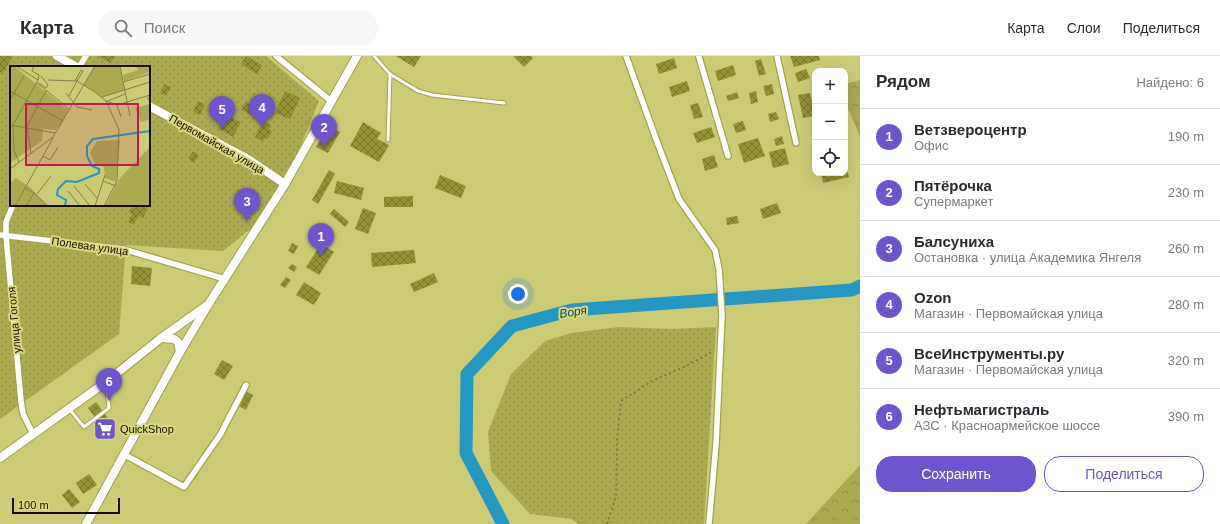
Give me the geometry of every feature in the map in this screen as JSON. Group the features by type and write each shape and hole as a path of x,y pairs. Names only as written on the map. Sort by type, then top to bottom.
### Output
{"main road":[{"path":"57,56 76,66"},
{"path":"86,524 180,352 285,184 358,56"},
{"name":"Первомайская улица","path":"150,107 248,160 285,184"},
{"path":"0,458 106,382 161,338 208,305"},
{"path":"161,338 174,339 178,342 180,352"}],"street":[{"path":"79,66 86,56"},
{"path":"276,56 331,101"},
{"path":"626,56 679,199 715,250 720,269 722,315 721,347 716,444 709,524"},
{"path":"700,56 728,156"},
{"path":"777,56 796,143"},
{"name":"улица Гоголя","path":"13,206 6,222 6,236 21,401 23,414 33,434"},
{"name":"Полевая улица","path":"0,235 123,249 225,279"},
{"path":"125,455 184,487 220,435 246,385"}],"lane":[{"path":"374,56 390,74 418,91 432,95 504,103"},
{"path":"388,140 390,74"},
{"path":"69,408 84,427 109,408 106,382"}],"path":[{"path":"607,524 616,496 617,440 621,401 652,381 684,367 721,347"}],"green space":[{"path":"0,56 266,56 319,101 285,184 264,218 223,251 126,245 119,334 0,419"},
{"path":"860,80 860,136 848,109 848,83"},
{"path":"619,327 672,329 716,327 704,524 578,524 572,519 530,514 491,471 488,432 511,374 545,341 571,333"},
{"path":"860,465 860,524 806,524"}],"building":[{"path":"0,56 13,56 3,73 0,72"},
{"path":"97,56 115,56 111,63"},
{"path":"246,56 262,65 257,74 241,64"},
{"path":"396,56 421,56 414,67"},
{"path":"513,56 531,56 533,58 524,67"},
{"path":"790,56 819,56 820,60 794,67"},
{"path":"674,58 677,68 659,74 656,64"},
{"path":"761,59 766,74 759,76 755,61"},
{"path":"733,65 736,75 718,81 715,71"},
{"path":"806,69 810,78 798,82 795,73"},
{"path":"687,81 690,91 672,97 669,87"},
{"path":"164,84 171,87 166,96 160,93"},
{"path":"772,84 774,94 766,96 763,86"},
{"path":"285,91 300,98 290,119 275,113"},
{"path":"756,91 758,102 751,104 749,93"},
{"path":"737,92 739,98 728,101 726,96"},
{"path":"810,93 812,102 812,116 803,118 798,95"},
{"path":"198,101 205,104 200,115 193,112"},
{"path":"245,102 265,111 262,119 241,110"},
{"path":"698,103 703,117 694,119 690,105"},
{"path":"776,112 779,119 770,122 768,114"},
{"path":"227,115 241,122 233,137 219,129"},
{"path":"263,121 271,125 269,130 272,131 268,139 265,138 263,141 255,137"},
{"path":"743,121 746,130 736,133 733,124"},
{"path":"363,122 381,133 377,139 389,145 379,162 350,146"},
{"path":"328,126 340,132 328,153 316,147"},
{"path":"711,127 715,137 697,143 693,133"},
{"path":"782,136 784,144 776,146 774,139"},
{"path":"758,138 765,156 744,163 738,144"},
{"path":"785,148 789,164 773,168 769,152"},
{"path":"193,151 199,155 194,163 188,158"},
{"path":"714,155 718,167 705,171 702,159"},
{"path":"329,170 335,174 318,204 312,200"},
{"path":"848,174 849,177 823,183 822,176 848,176"},
{"path":"440,175 466,186 461,198 435,188"},
{"path":"337,181 364,188 361,200 334,193"},
{"path":"413,196 413,207 384,207 384,197"},
{"path":"777,203 781,213 763,219 760,209"},
{"path":"132,206 136,208 137,206 149,206 143,218 138,216 134,225 128,222 132,214 129,212"},
{"path":"363,208 376,213 368,234 355,229"},
{"path":"334,209 349,222 345,227 330,214"},
{"path":"737,216 739,223 727,225 726,218"},
{"path":"292,243 298,246 294,254 288,251"},
{"path":"321,244 334,252 319,275 306,267"},
{"path":"414,250 416,263 372,267 371,253"},
{"path":"292,264 297,267 294,272 288,268"},
{"path":"132,266 152,268 150,286 131,284"},
{"path":"434,273 438,282 414,292 410,284"},
{"path":"286,277 291,280 285,288 280,285"},
{"path":"304,282 321,293 314,305 296,295"},
{"path":"222,360 233,366 224,380 214,374"},
{"path":"245,391 253,395 246,410 237,405"},
{"path":"96,402 110,421 112,420 115,425 105,433 88,408"},
{"path":"89,474 97,485 83,494 76,483"},
{"path":"69,489 80,502 72,508 62,495"}],"waterway":[{"name":"Воря","path":"503,524 466,453 467,374 512,326 572,310 852,290 860,286"}],"place":[{"name":"Ozon","path":"262,127"},
{"name":"ВсеИнструменты.ру","path":"222,129"},
{"name":"Пятёрочка","path":"324,147"},
{"name":"Балсуниха","path":"247,221"},
{"name":"Ветзвероцентр","path":"321,256"},
{"name":"Нефтьмагистраль","path":"109,401"},
{"name":"QuickShop","path":"105,429"}]}
